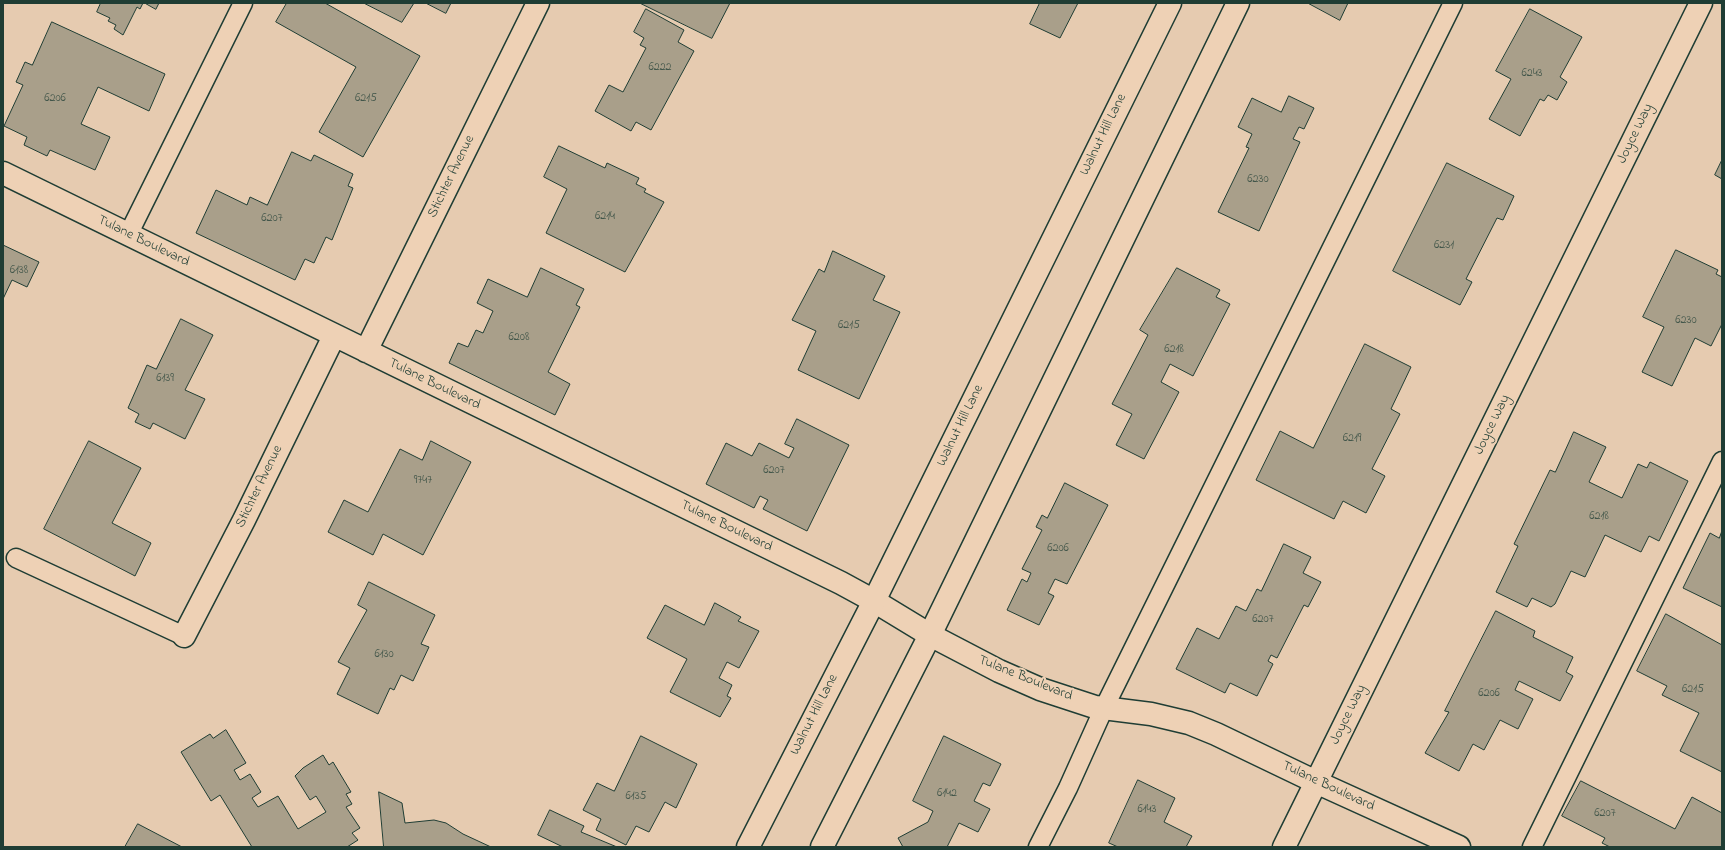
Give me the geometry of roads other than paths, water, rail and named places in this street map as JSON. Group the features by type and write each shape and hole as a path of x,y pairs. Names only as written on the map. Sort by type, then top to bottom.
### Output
{"street":[{"name":"Stichter Avenue","path":"366,352 538,3"},
{"name":"Walnut Hill Lane","path":"748,847 874,601 1170,3"},
{"path":"822,847 930,635 1238,3"},
{"name":"Joyce Way","path":"1284,847 1701,3"},
{"name":"Tulane Boulevard","path":"3,173 820,573 874,601 930,635 1006,674 1040,689 1095,707 1151,714 1189,723 1216,734 1316,782 1459,847"},
{"name":"Stichter Avenue","path":"184,636 244,520 334,336"}],"lane":[{"path":"128,235 243,3"},
{"path":"1038,847 1068,788 1104,708 1453,3"},
{"path":"1532,847 1722,461"},
{"path":"16,558 184,636"}]}
